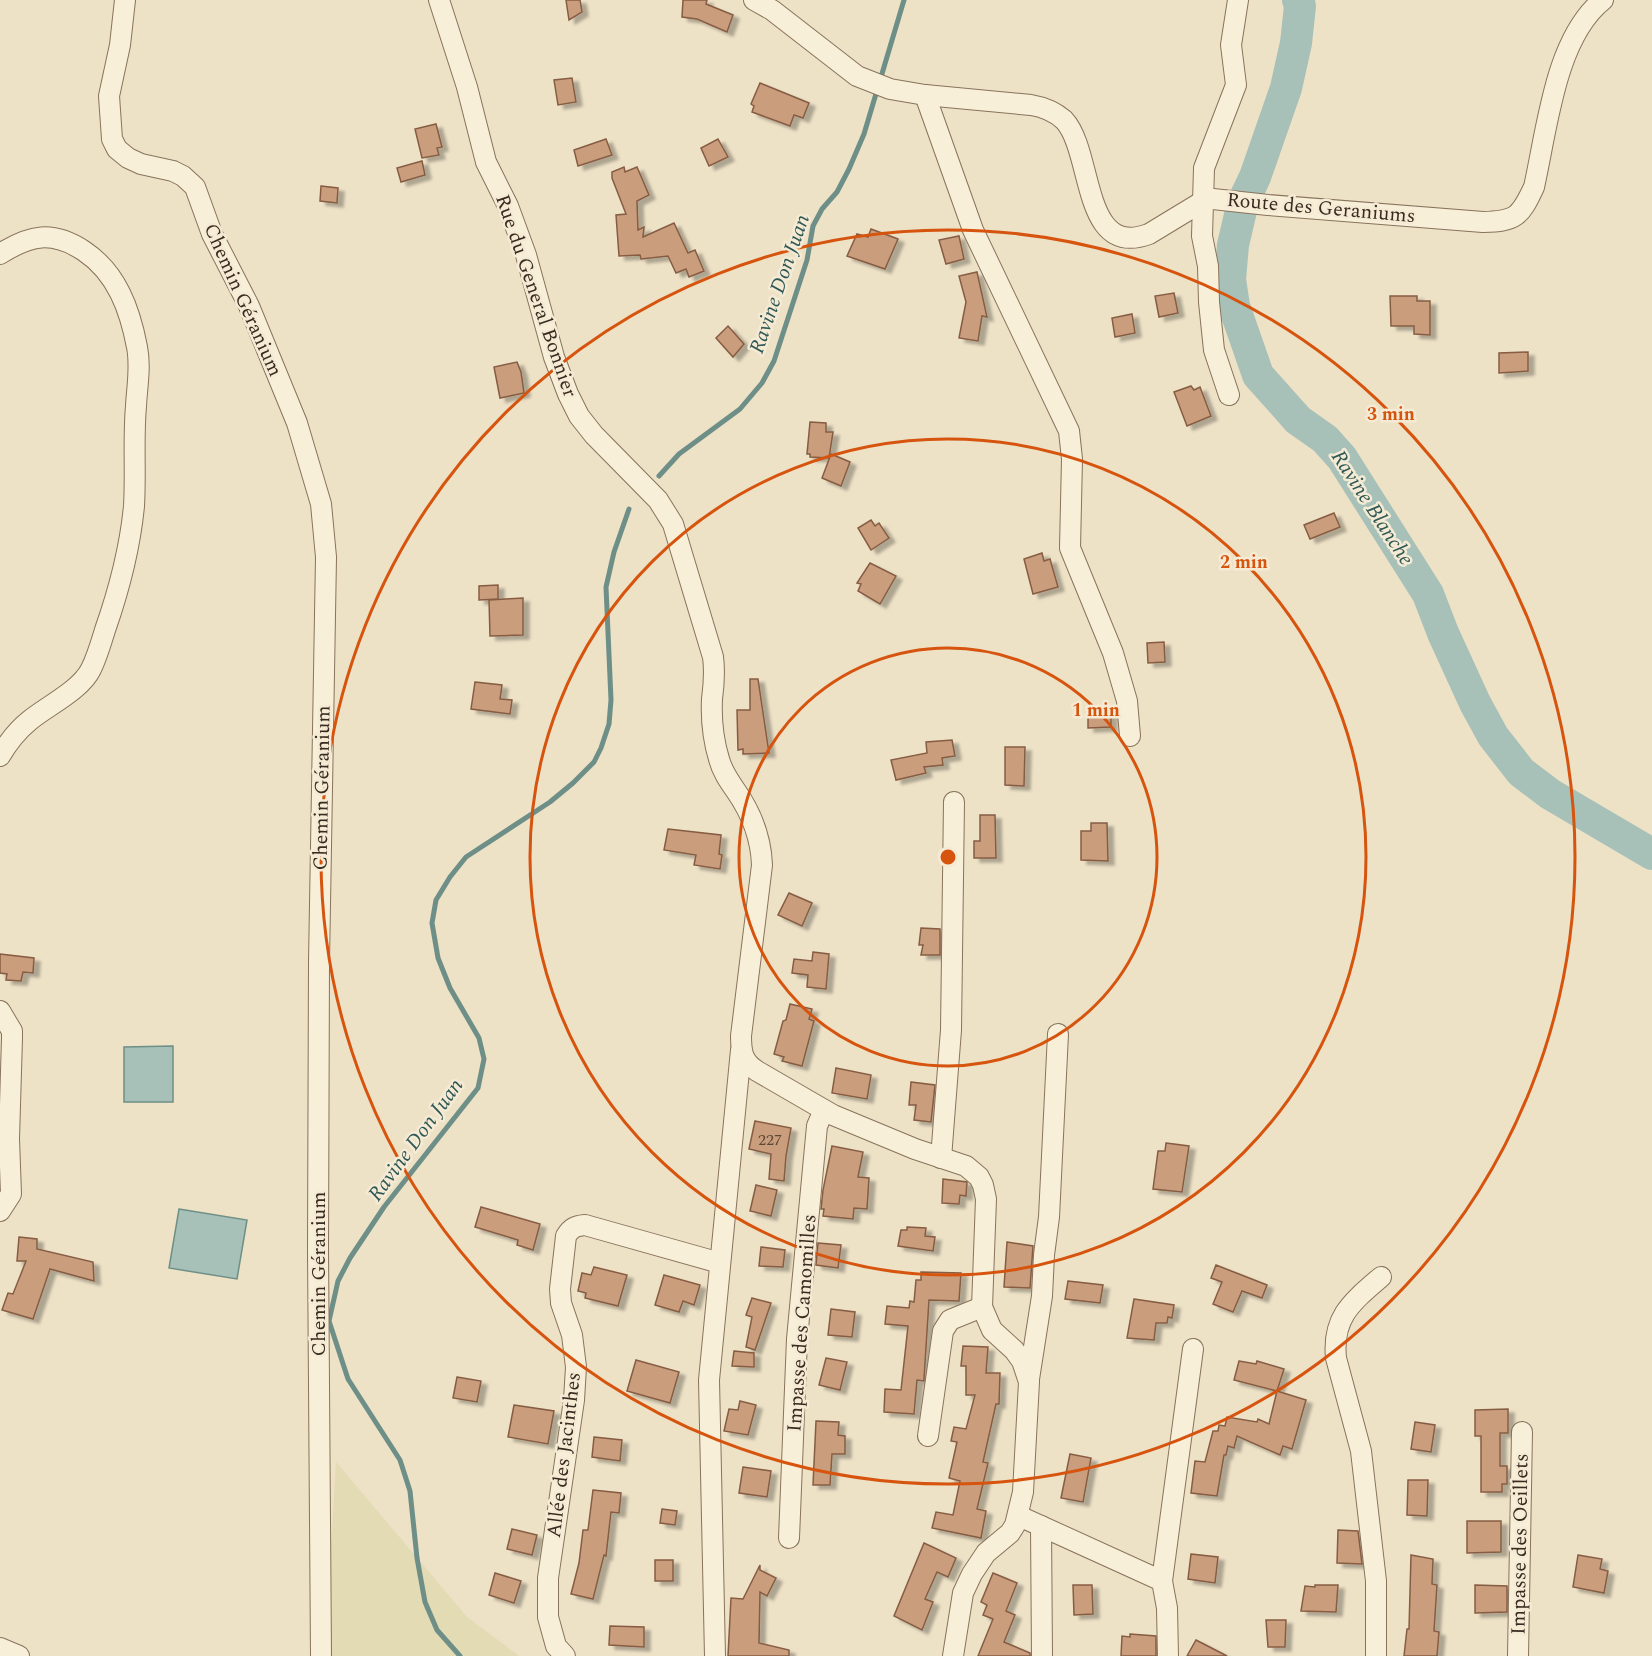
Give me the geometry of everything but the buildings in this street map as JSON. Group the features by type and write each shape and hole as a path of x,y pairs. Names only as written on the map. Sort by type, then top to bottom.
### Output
{"street":[{"name":"Chemin Géranium","path":"125,0 120,45 109,96 112,139 117,149 128,158 141,164 173,171 183,176 195,187 212,234 249,306 297,423 321,504 326,556 319,974 318,1249 321,1656"},
{"name":"Rue du General Bonnier","path":"439,0 467,87 486,162 508,206 526,255 554,357 568,394 579,416 594,435 658,500 673,524 713,657 715,671 712,698 713,736 719,762 756,826 762,846 762,865 741,1050"},
{"name":"Route des Geraniums","path":"754,0 772,10 857,76 890,89 925,95 1044,107 1056,114 1065,121 1076,144 1098,214 1108,231 1123,237 1140,237 1149,234 1205,200 1232,200 1268,205 1483,222 1504,221 1514,217 1526,206 1534,188 1561,62 1582,7 1603,0"},
{"path":"1228,395 1214,350 1208,266 1202,236 1205,200 1204,168 1236,85 1231,45 1238,0"},
{"path":"925,95 973,230 1069,431 1072,459 1070,548 1113,653 1126,701 1130,736"},
{"path":"0,254 36,237 66,242 93,257 113,278 121,294 131,323 139,365 132,518 124,567 98,651 91,670 79,684 27,722 0,756"},
{"path":"941,1158 951,1030 954,802"},
{"path":"0,1011 12,1031 12,1038 9,1139 11,1194 0,1211"},
{"path":"953,1656 963,1593 986,1553 1010,1533 1019,1516 1023,1492 1029,1382 1042,1296 1049,1217 1059,1034"},
{"path":"741,1050 749,1066 824,1110 905,1145 966,1166 979,1177 986,1198 982,1307 992,1329 1022,1361 1029,1382"},
{"path":"715,1656 709,1380 741,1050"},
{"name":"Impasse des Camomilles","path":"789,1538 797,1339 817,1126 824,1110"},
{"name":"Allée des Jacinthes","path":"565,1656 556,1646 548,1617 548,1578 574,1400 576,1367 572,1335 561,1303 560,1289 566,1236 571,1229 585,1225 720,1263"},
{"path":"1376,1656 1376,1581 1361,1451 1334,1344 1342,1316 1350,1304 1381,1277"},
{"path":"928,1436 943,1331 950,1320 982,1307"},
{"path":"1168,1656 1167,1608 1162,1581 1193,1349"},
{"name":"Impasse des Oeillets","path":"1518,1656 1522,1432"},
{"path":"1019,1516 1162,1581"},
{"path":"1041,1526 1042,1656"},
{"path":"0,1648 19,1656"}],"shaded area":[{"path":"336,1462 467,1617 519,1656 325,1656"}],"water":[{"path":"173,1046 173,1102 124,1102 124,1047"},
{"path":"179,1209 247,1220 237,1279 169,1268"}],"waterway":[{"name":"Ravine Don Juan","path":"659,476 679,454 740,409 762,383 774,361 807,260 813,226 822,209 837,192 864,134 904,0"},
{"name":"Ravine Blanche","path":"1298,0 1300,6 1296,43 1286,88 1255,177 1243,202 1233,245 1230,279 1234,306 1258,375 1298,420 1325,439 1342,458 1428,594 1475,703 1493,736 1521,772 1550,794 1652,854"},
{"name":"Ravine Don Juan","path":"460,1656 437,1630 425,1602 417,1558 410,1491 400,1460 348,1379 329,1321 338,1281 350,1258 384,1207 478,1088 484,1059 479,1038 450,988 438,958 432,923 436,900 466,857 550,802 594,762 601,748 609,724 611,700 606,587 614,552 629,509"}]}
